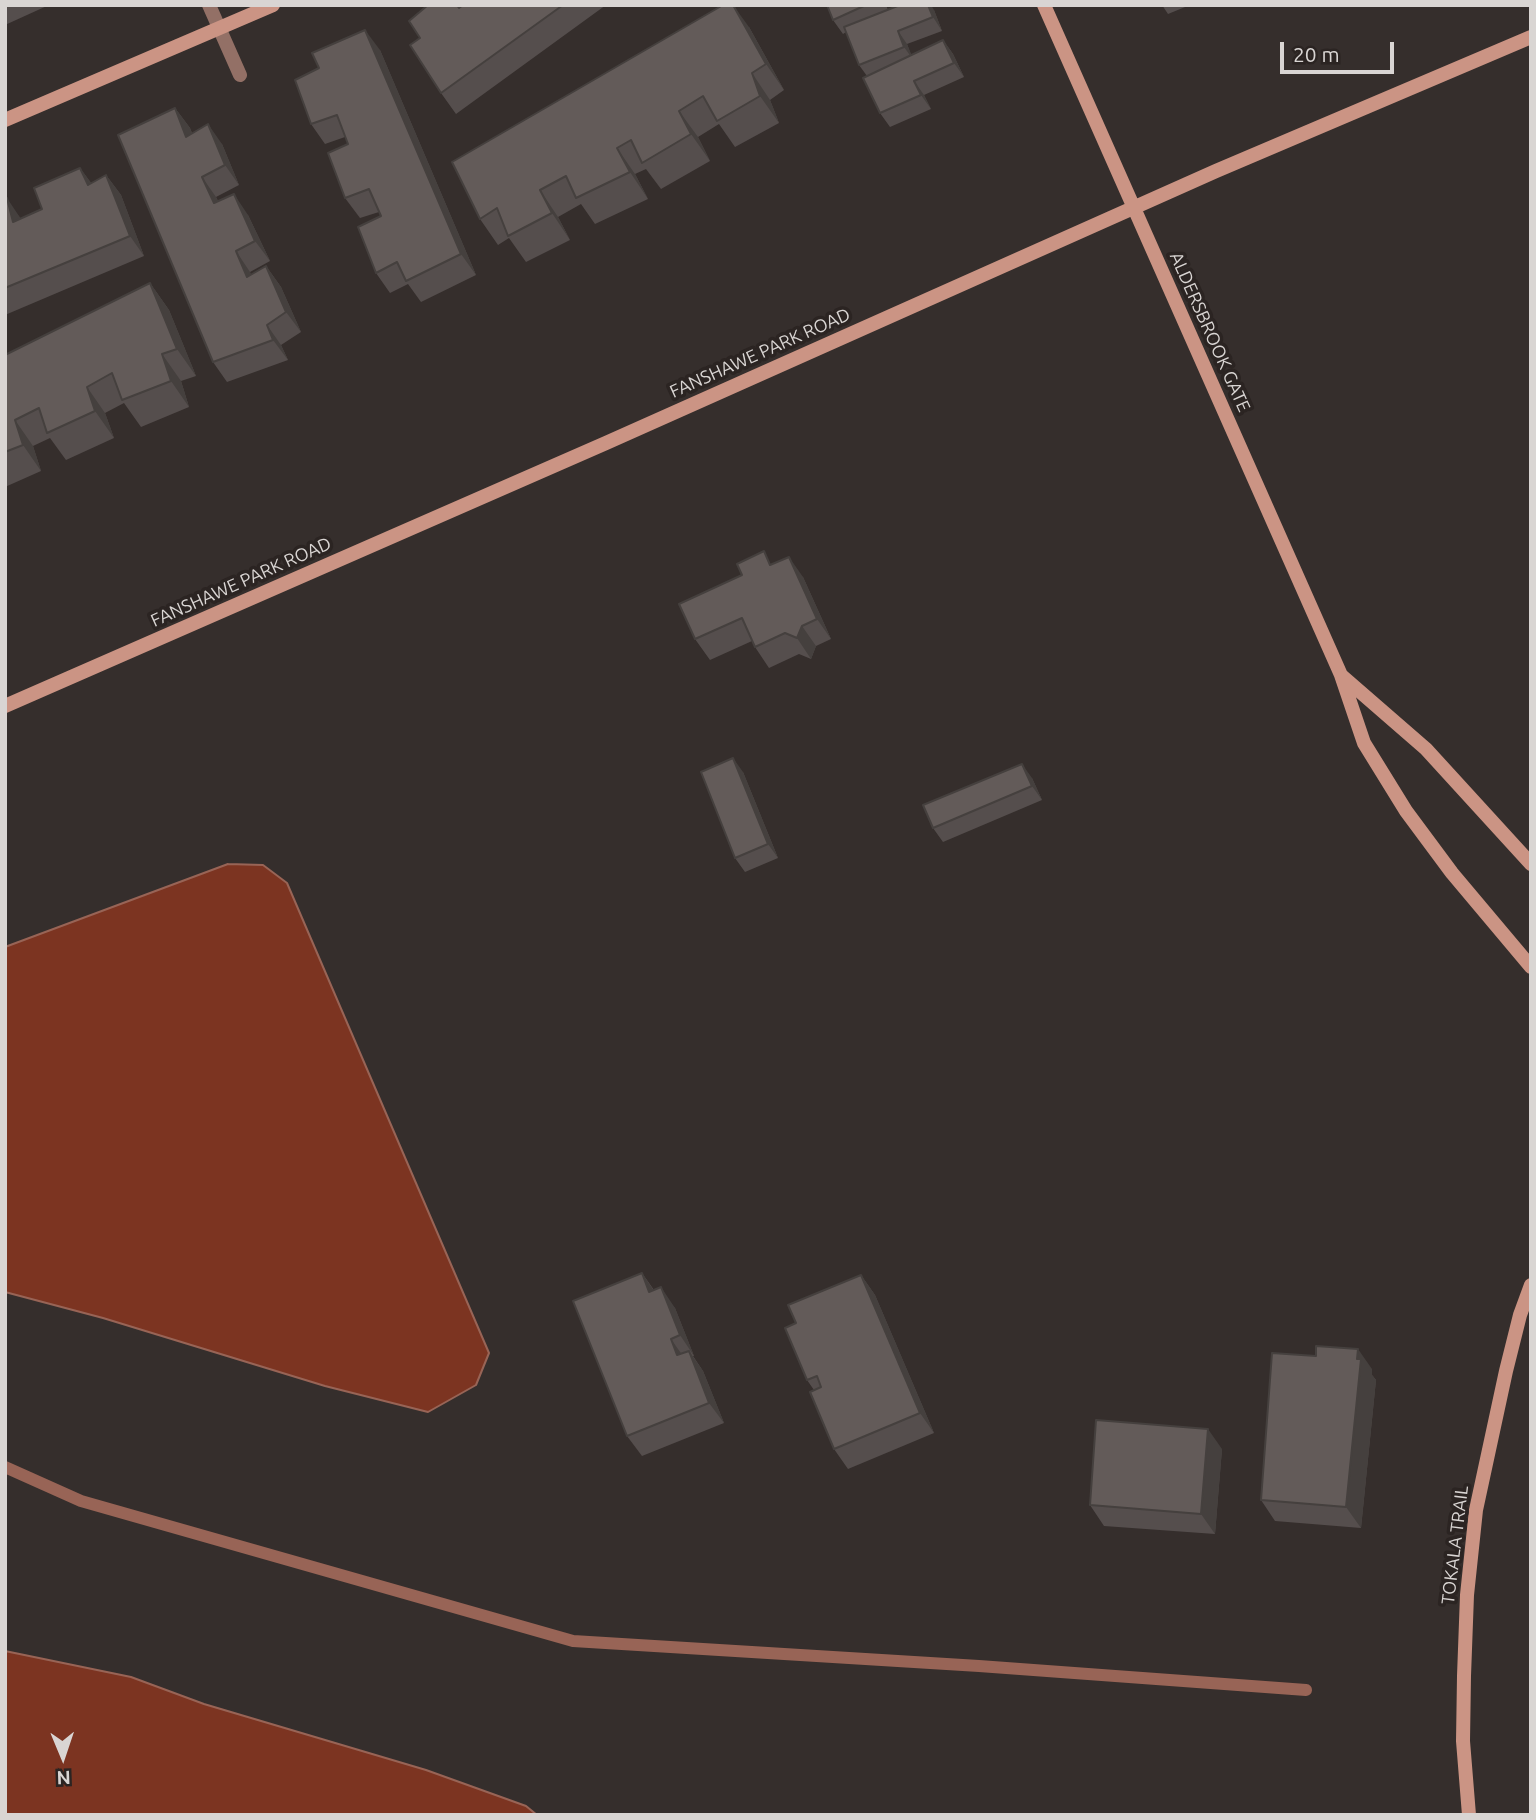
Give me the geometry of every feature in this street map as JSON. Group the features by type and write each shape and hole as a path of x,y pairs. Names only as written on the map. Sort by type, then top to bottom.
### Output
{"street":[{"path":"209,5 240,75"},
{"path":"5,120 273,5"},
{"name":"ALDERSBROOK GATE","path":"1044,5 1341,675 1364,743 1406,811 1452,873 1531,967"},
{"name":"FANSHAWE PARK ROAD","path":"5,706 606,443 1133,207 1531,37"},
{"name":"ALDERSBROOK GATE","path":"1341,675 1426,748 1531,864"},
{"name":"TOKALA TRAIL","path":"1469,1815 1463,1741 1464,1676 1467,1595 1476,1510 1506,1371 1520,1315 1531,1285"}],"shaded area":[{"path":"228,864 263,865 287,883 489,1353 476,1385 428,1412 325,1386 103,1318 5,1292 5,947"},
{"path":"5,1651 131,1677 204,1704 426,1770 526,1806 537,1815 5,1815"}],"building":[{"path":"428,5 457,5 459,8 463,5 563,5 441,93 410,45 420,38 409,21"},
{"path":"723,5 733,5 766,64 752,73 760,96 717,121 703,96 679,111 691,134 642,163 631,140 617,148 630,172 576,198 566,176 540,190 552,213 508,236 497,208 480,219 452,162"},
{"path":"827,5 866,5 833,20"},
{"path":"900,5 928,5 933,17 898,31 904,47 859,65 844,27"},
{"path":"365,30 461,254 406,281 397,262 376,273 358,227 381,216 369,189 345,198 328,153 348,144 337,115 311,124 295,80 319,68 312,53"},
{"path":"943,40 954,63 914,81 921,95 880,113 863,78"},
{"path":"175,108 186,137 208,124 225,165 202,177 214,203 234,194 255,241 236,251 247,277 266,266 286,312 267,325 273,340 213,362 118,135"},
{"path":"80,168 88,185 106,175 130,236 5,288 5,199 7,198 13,222 42,209 34,188"},
{"path":"150,283 177,349 162,354 171,381 122,400 112,373 87,387 95,411 47,433 39,408 15,420 23,445 5,452 5,355"},
{"path":"764,551 770,565 789,557 817,619 802,626 797,638 785,633 755,647 742,618 695,639 679,604 742,575 737,564"},
{"path":"733,758 768,844 735,858 701,772"},
{"path":"1022,764 1032,786 933,828 923,805"},
{"path":"642,1273 649,1292 661,1287 680,1335 671,1339 677,1355 689,1351 709,1403 627,1436 573,1301"},
{"path":"861,1275 920,1413 834,1449 810,1392 821,1387 817,1376 807,1380 785,1328 796,1323 788,1305"},
{"path":"1316,1346 1358,1349 1357,1359 1361,1359 1346,1507 1261,1500 1272,1353 1316,1356"},
{"path":"1096,1420 1208,1429 1201,1514 1090,1505"}],"waterway":[{"path":"5,1467 81,1501 573,1641 979,1666 1306,1690"}]}
